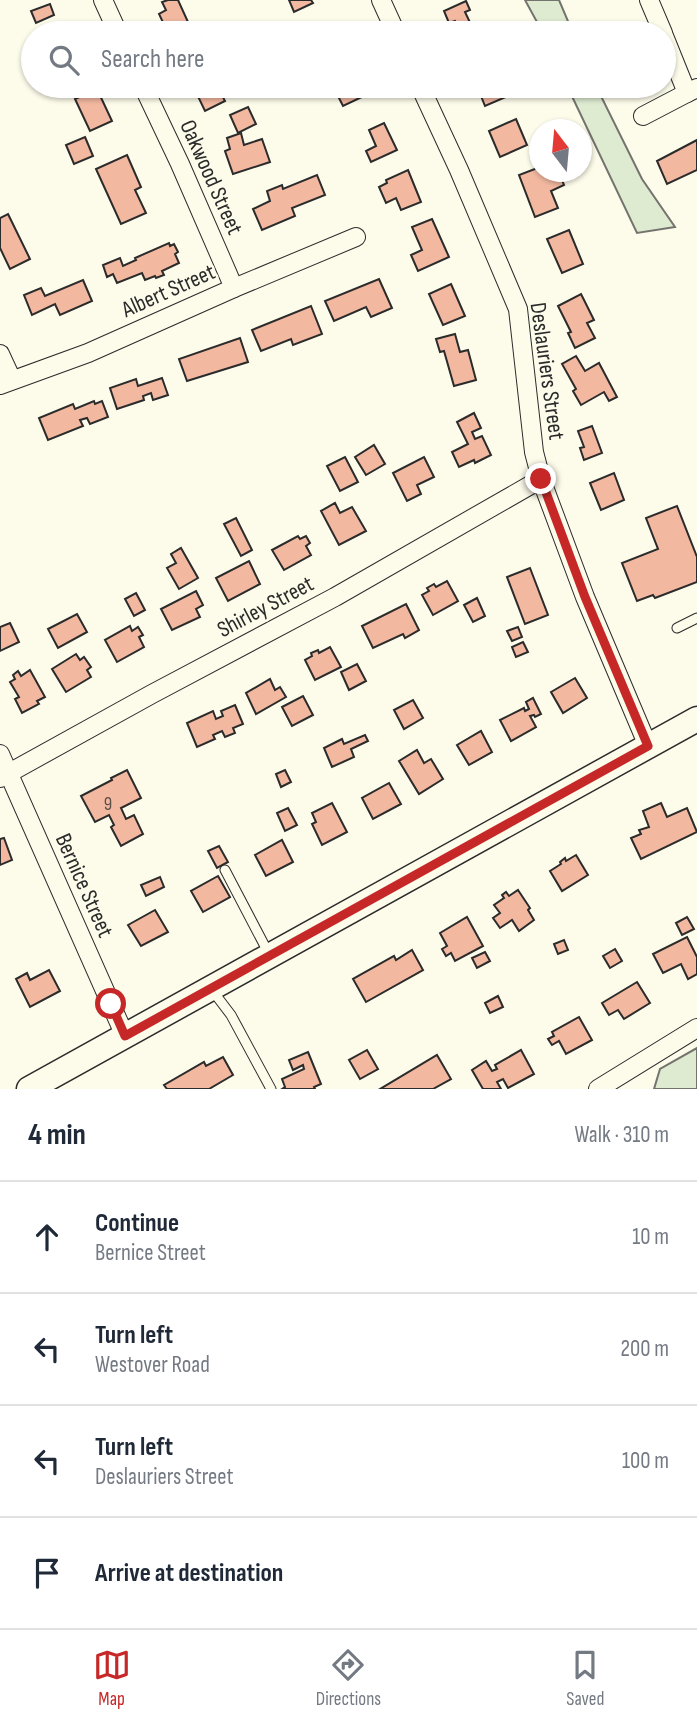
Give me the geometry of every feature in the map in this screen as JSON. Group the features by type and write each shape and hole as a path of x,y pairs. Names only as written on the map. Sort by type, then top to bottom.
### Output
{"street":[{"path":"103,0 113,21"},
{"path":"381,0 391,21"},
{"path":"649,0 657,21"},
{"path":"643,116 692,91 676,60"},
{"name":"Oakwood Street","path":"149,98 234,288"},
{"name":"Deslauriers Street","path":"425,98 518,309 534,453 541,479 585,597 648,746"},
{"name":"Albert Street","path":"6,382 88,353 356,237"},
{"path":"0,354 6,382"},
{"name":"Shirley Street","path":"5,776 335,597 541,479"},
{"path":"29,1089 697,719"},
{"name":"Bernice Street","path":"0,754 5,776 125,1036"},
{"path":"598,1089 697,1028"}],"lane":[{"path":"677,628 697,618"},
{"path":"225,870 270,955"},
{"path":"211,988 231,1015 271,1089"}],"green space":[{"path":"525,0 559,0 568,21 536,21"},
{"path":"573,98 602,98 642,179 675,227 637,233 592,138 592,119 583,119"},
{"path":"697,1048 697,1089 654,1089 660,1069"}],"building":[{"path":"178,0 188,21 162,21 159,14 166,10 162,2"},
{"path":"289,0 311,0 313,3 294,12"},
{"path":"466,1 470,10 465,12 469,21 448,21 444,11"},
{"path":"50,4 54,15 35,21 31,11"},
{"path":"101,98 112,121 90,131 75,99"},
{"path":"199,98 223,98 225,101 205,111"},
{"path":"339,98 360,98 343,106"},
{"path":"482,98 503,98 485,106"},
{"path":"248,107 256,124 238,133 230,115"},
{"path":"516,119 527,145 500,157 489,131"},
{"path":"384,123 397,150 371,162 366,151 376,146 369,130"},
{"path":"241,133 244,145 262,139 270,162 233,174 225,151 230,149 227,138"},
{"path":"85,137 93,156 74,164 66,145"},
{"path":"697,140 697,170 667,184 657,161"},
{"path":"127,155 141,187 135,190 146,213 121,224 96,169"},
{"path":"408,170 421,202 401,210 396,198 386,203 379,187 387,183 386,180"},
{"path":"529,171 529,182 563,182 564,185 551,191 558,208 535,217 519,175"},
{"path":"317,175 325,195 292,208 295,216 262,230 253,209 270,201 267,191 282,185 283,189"},
{"path":"8,214 30,259 10,269 0,248 0,218"},
{"path":"432,219 449,257 418,271 411,255 422,250 412,227"},
{"path":"569,230 583,264 562,273 547,239"},
{"path":"169,243 170,246 174,244 178,252 175,254 179,263 162,271 164,275 145,280 142,273 117,283 113,274 107,277 103,265 120,258 123,266"},
{"path":"379,279 392,308 371,317 366,307 334,321 325,301"},
{"path":"83,280 92,301 60,315 55,304 32,315 24,295 41,288 45,296"},
{"path":"451,284 465,316 443,325 429,294"},
{"path":"581,294 594,320 587,323 595,338 575,348 568,333 571,332 558,306"},
{"path":"311,306 322,334 293,345 291,339 261,351 252,330"},
{"path":"455,334 460,352 468,350 476,380 454,386 444,351 440,352 436,339"},
{"path":"240,338 248,362 187,381 179,359"},
{"path":"576,356 585,371 599,363 617,397 609,401 604,392 581,405 573,391 576,389 562,364"},
{"path":"162,378 168,395 153,400 151,393 143,396 144,400 117,409 110,388 136,379 138,386"},
{"path":"94,401 95,404 102,401 108,417 90,424 87,418 80,420 83,426 48,440 39,418 73,404 75,409"},
{"path":"474,413 481,428 472,432 475,439 482,436 491,455 459,467 452,452 468,444 457,422"},
{"path":"592,426 602,453 584,460 580,448 584,447 578,431"},
{"path":"374,445 385,464 366,475 355,457"},
{"path":"345,457 358,482 340,491 327,466"},
{"path":"424,457 434,477 417,485 421,494 407,501 393,473"},
{"path":"614,473 624,500 601,510 590,483"},
{"path":"335,503 340,513 352,507 366,531 339,545 321,511"},
{"path":"677,506 697,557 697,582 655,598 653,595 637,601 622,563 658,549 646,518"},
{"path":"236,518 252,550 241,556 224,524"},
{"path":"298,536 300,539 306,536 310,543 306,546 311,555 284,570 272,550"},
{"path":"181,548 198,578 179,589 167,568 176,563 171,554"},
{"path":"249,561 260,584 228,601 216,578"},
{"path":"530,568 548,615 525,624 507,577"},
{"path":"447,581 458,601 433,615 422,595 434,584 436,587"},
{"path":"196,591 203,605 196,609 200,617 172,630 161,609"},
{"path":"136,593 145,610 134,616 125,599"},
{"path":"477,598 485,616 473,622 464,605"},
{"path":"406,604 419,630 405,638 403,634 373,648 362,626"},
{"path":"77,614 87,632 58,648 48,629"},
{"path":"10,623 19,642 0,651 0,627"},
{"path":"130,626 132,631 138,627 143,635 139,637 144,647 117,662 105,640"},
{"path":"518,627 522,637 512,641 507,631"},
{"path":"523,642 528,652 516,657 512,647"},
{"path":"330,647 341,667 315,680 305,660 312,656 311,653 318,650 319,653"},
{"path":"76,654 80,660 84,657 91,667 87,670 91,677 66,692 52,669"},
{"path":"357,664 366,681 349,690 341,672"},
{"path":"30,670 45,697 37,701 39,704 22,713 15,699 19,697 10,682 15,679 13,675 18,671 21,676"},
{"path":"575,678 587,698 563,713 551,692"},
{"path":"270,679 275,690 280,687 286,697 256,714 246,693"},
{"path":"303,696 313,715 292,726 282,707"},
{"path":"533,698 541,714 530,716 536,727 511,741 500,720 524,708 525,711 529,709 526,702"},
{"path":"413,700 423,718 404,729 394,710"},
{"path":"235,705 243,724 233,728 235,733 225,737 222,731 213,735 215,739 197,747 187,723 213,711 216,719 223,716 221,711"},
{"path":"481,731 492,752 469,765 457,745"},
{"path":"365,735 368,741 351,749 354,757 332,767 324,748 342,739 344,744"},
{"path":"417,750 424,763 431,759 443,779 419,794 399,761"},
{"path":"127,770 141,798 121,808 126,819 134,815 143,834 121,846 111,827 114,825 109,815 95,822 81,796"},
{"path":"285,770 291,782 281,787 276,774"},
{"path":"389,783 401,804 373,819 362,798"},
{"path":"332,803 347,832 322,845 312,824 316,822 312,813"},
{"path":"661,803 667,817 687,808 697,832 641,859 631,838 641,834 639,830 649,827 643,811"},
{"path":"288,808 297,825 285,831 277,813"},
{"path":"4,838 12,860 0,865 0,839"},
{"path":"282,840 293,862 266,876 255,855"},
{"path":"219,846 228,862 217,868 208,851"},
{"path":"576,855 588,875 562,891 550,871 565,858 566,861"},
{"path":"218,876 230,897 203,912 191,891"},
{"path":"160,877 164,887 146,896 141,885"},
{"path":"518,890 530,908 528,910 534,920 519,931 512,920 500,928 493,918 500,913 494,905 504,898 502,895 506,892 509,896"},
{"path":"155,910 168,932 141,946 128,925"},
{"path":"467,917 483,946 455,961 451,953 446,956 442,949 447,946 440,933"},
{"path":"687,917 694,929 682,935 676,923"},
{"path":"687,937 697,957 697,974 688,979 681,964 663,973 653,954"},
{"path":"564,940 568,950 558,954 554,944"},
{"path":"615,949 622,961 610,968 603,956"},
{"path":"412,950 423,970 366,1002 353,979 394,956 396,960"},
{"path":"485,952 490,961 477,968 472,958"},
{"path":"49,970 60,991 30,1007 16,979 27,973 30,980"},
{"path":"637,982 650,1003 624,1019 618,1010 609,1015 602,1003"},
{"path":"498,996 503,1007 490,1013 485,1003"},
{"path":"579,1017 592,1040 566,1054 559,1041 552,1045 548,1039 554,1036 552,1032"},
{"path":"367,1050 378,1069 360,1079 349,1060"},
{"path":"521,1050 534,1074 508,1088 503,1079 497,1082 501,1089 483,1089 472,1070 486,1061 492,1071 497,1069 495,1065"},
{"path":"308,1052 321,1084 314,1087 315,1089 282,1089 285,1087 282,1079 304,1069 303,1065 293,1070 289,1060"},
{"path":"437,1055 451,1079 433,1089 380,1089"},
{"path":"223,1057 233,1075 209,1089 167,1089 164,1085 204,1062 206,1066"}],"route":[{"path":"111,1004 125,1036 648,746 585,597 541,479"}]}
